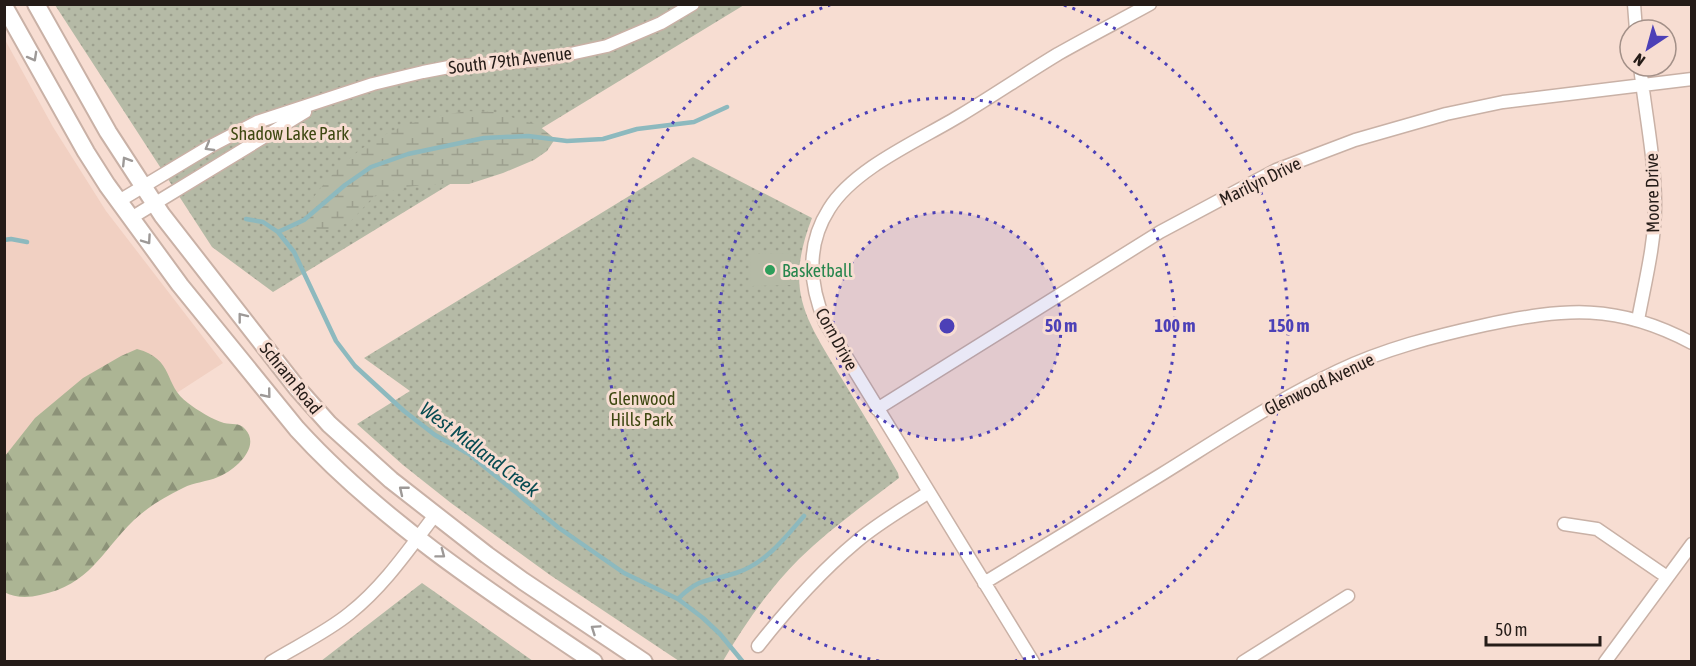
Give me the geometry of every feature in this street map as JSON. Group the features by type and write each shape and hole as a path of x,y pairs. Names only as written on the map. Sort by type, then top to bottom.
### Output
{"main road":[{"name":"Schram Road","path":"36,4 108,132 142,186 297,388 329,424 391,480 435,515 523,581 644,662"},
{"name":"Schram Road","path":"4,6 86,152 119,201 180,285 297,429 349,481 418,537 520,612 594,662"}],"street":[{"name":"South 79th Avenue","path":"119,201 232,134 257,122 373,84 423,72 449,67 547,59 607,46 661,23 693,4"},
{"name":"Corn Drive","path":"1033,662 825,322 816,301 812,282 812,263 820,226 828,209 859,175 1058,54 1150,4"},
{"name":"Moore Drive","path":"1638,320 1652,249 1655,206 1641,78"},
{"name":"Marilyn Drive","path":"877,409 1160,232 1276,170 1355,140 1475,107 1692,79"},
{"name":"South 79th Avenue","path":"131,218 321,102"},
{"name":"Glenwood Avenue","path":"984,584 1271,406 1349,366 1386,351 1450,332 1530,315 1589,311 1638,320 1692,343"},
{"path":"758,646 792,603 858,540 929,492"},
{"path":"271,662 348,615 385,579 435,515"},
{"path":"1564,524 1598,529 1667,577"},
{"path":"1605,662 1692,544"},
{"path":"1243,662 1348,596"}],"shaded area":[{"path":"4,38 53,127 106,211 223,363 5,504"}],"green space":[{"name":"Shadow Lake Park","path":"55,5 744,5 273,292 212,247"},
{"path":"466,111 494,112 538,125 555,139 547,151 534,160 503,173 469,184 405,187 374,196 351,221 331,230 303,230 300,217 312,199 338,169 369,144 405,126"},
{"name":"Glenwood Hills Park","path":"693,157 812,218 800,265 799,285 803,303 818,338 899,478 835,527 799,559 758,608 723,661 679,661 550,575 451,503 357,424 410,391 364,358"},
{"name":"Basketball","path":"790,253 791,285 751,286 750,254"},
{"path":"137,349 157,359 180,396 192,406 220,422 243,427 249,436 248,451 231,470 214,479 187,486 145,510 93,566 71,584 31,597 4,592 5,456 35,418 83,378"},
{"path":"422,583 533,661 321,661"}],"waterway":[{"path":"278,232 304,220 345,185 371,167 408,154 484,138 528,136 567,141 603,139 637,129 694,122 727,107"},
{"name":"West Midland Creek","path":"246,219 263,222 278,232 294,252 336,341 355,366 404,411 435,435 469,454 559,528 624,573 678,599 720,634 743,662"},
{"name":"West Midland Creek","path":"4,240 27,242"},
{"path":"678,599 699,583 747,569 774,549 804,516"}],"place":[{"name":"Basketball","path":"770,270"}]}
